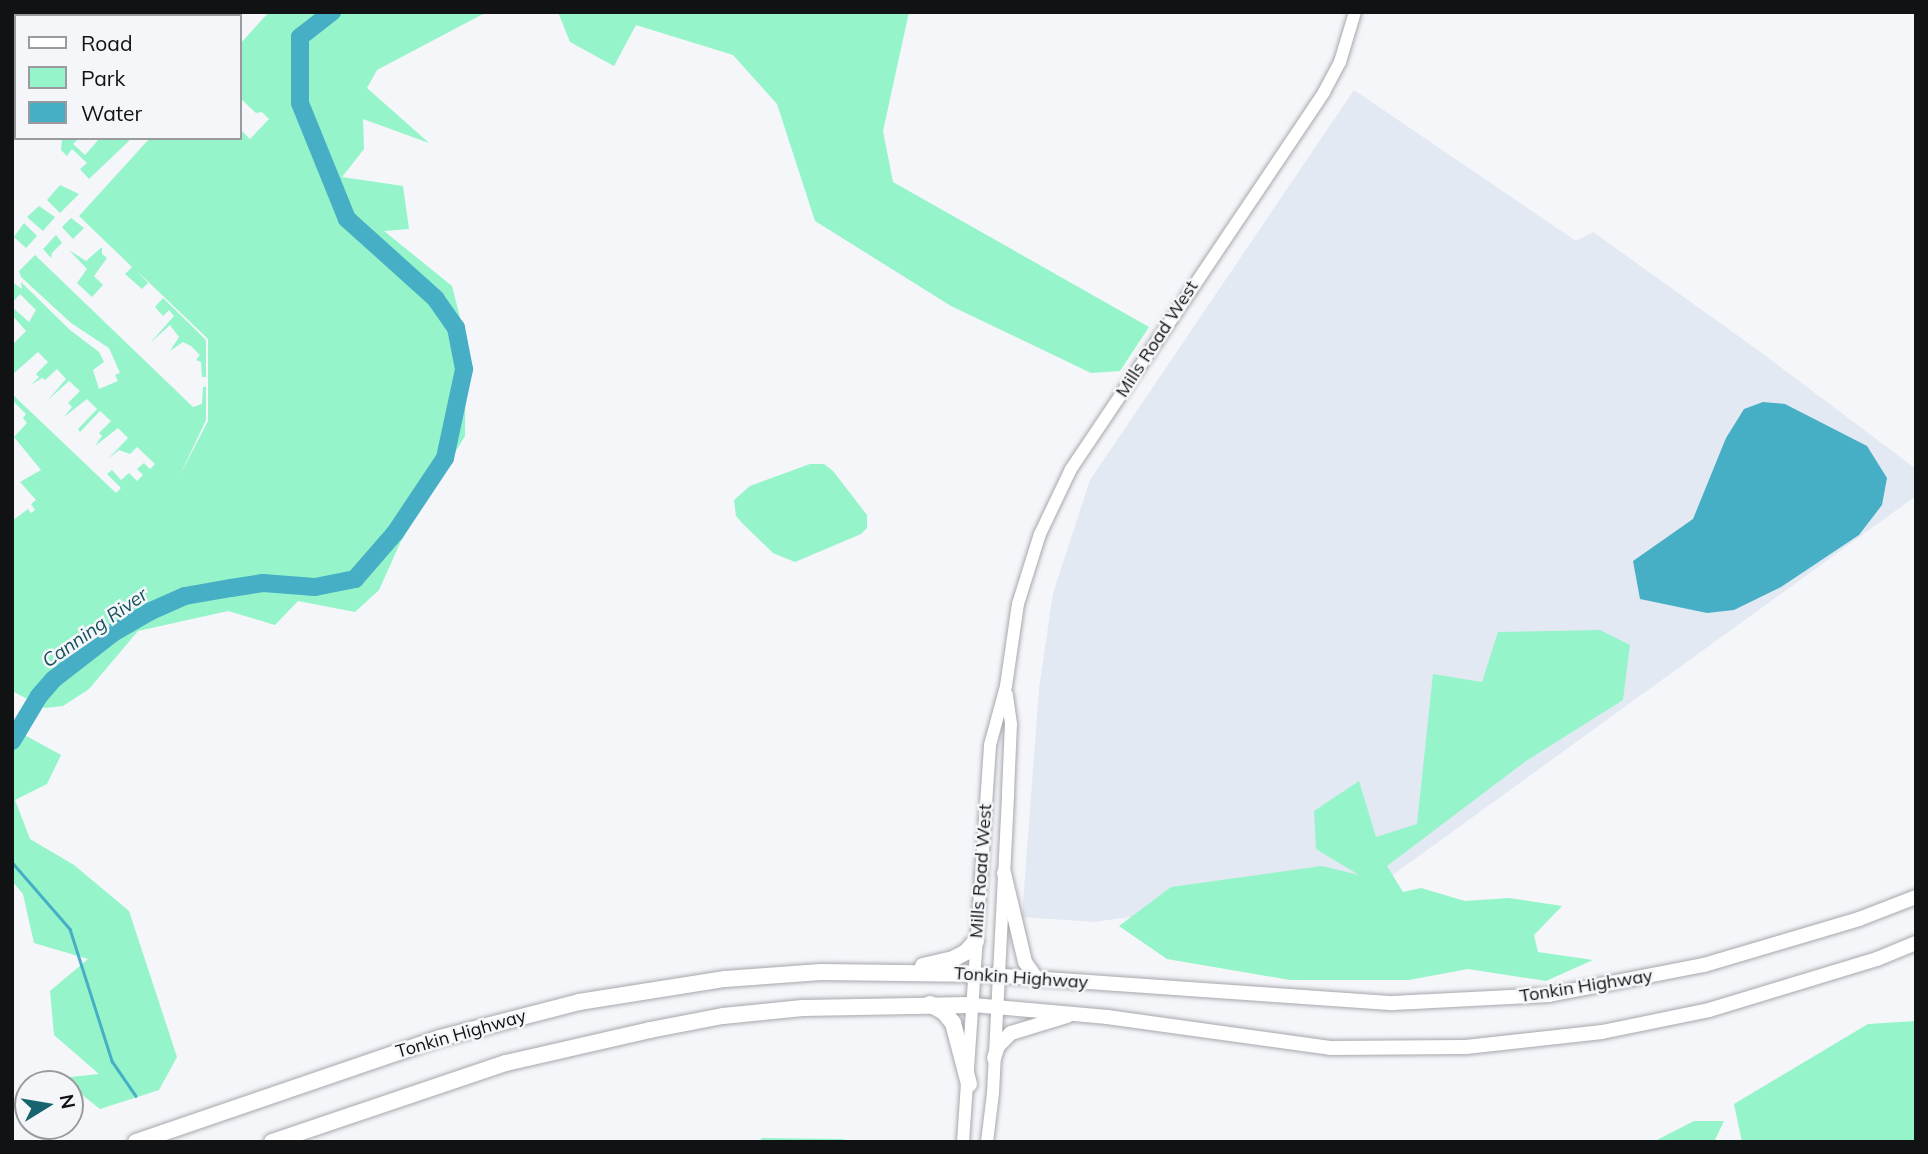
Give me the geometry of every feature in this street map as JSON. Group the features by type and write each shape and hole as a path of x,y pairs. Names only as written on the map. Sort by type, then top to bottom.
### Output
{"highway":[{"path":"1004,873 1025,962 1037,979"},
{"name":"Tonkin Highway","path":"136,1142 498,1021 579,1002 725,979 889,971 974,974 1393,1003 1549,995 1704,965 1847,923 1916,897"},
{"path":"889,971 953,959 967,952 976,941"},
{"name":"Tonkin Highway","path":"272,1142 506,1063 650,1030 762,1012 930,1004 997,1006 1075,1013 1329,1048 1466,1047 1602,1032 1709,1010 1877,959 1916,943"},
{"path":"930,1004 944,1012 953,1023 968,1084"},
{"path":"994,1058 998,1046 1011,1033 1075,1013"}],"main road":[{"name":"Mills Road West","path":"963,1142 990,745 1006,687 1018,604 1040,534 1071,469 1324,92 1340,62 1354,12"},
{"name":"Mills Road West","path":"987,1142 999,976 1011,724 1006,687"}],"shaded area":[{"path":"1354,90 1576,241 1593,232 1755,348 1916,469 1916,496 1383,882 1094,922 1022,917 1039,689 1053,593 1090,480"}],"green space":[{"path":"269,12 558,12 483,14 377,70 367,88 429,143 363,119 364,149 342,177 403,186 409,229 384,231 452,286 466,341 465,436 401,541 379,590 355,612 298,601 275,625 228,611 138,631 89,689 63,706 45,708 12,691 12,521 28,509 31,513 35,510 31,504 36,500 20,482 41,470 14,437 27,423 23,418 26,414 12,400 12,394 116,493 121,488 107,474 112,470 121,480 129,473 137,481 143,475 137,469 144,463 150,469 155,464 137,447 130,454 119,450 108,459 128,438 118,428 95,446 102,436 99,433 111,421 100,411 80,432 78,429 97,409 87,399 64,417 72,407 68,403 80,391 69,381 48,400 66,379 57,369 45,380 42,378 31,385 39,377 36,374 48,362 38,352 12,375 12,345 26,331 12,315 12,307 29,322 36,310 20,294 12,303 12,282 22,289 21,282 70,330 99,352 104,362 93,370 99,389 118,381 115,375 120,373 109,348 71,323 21,277 19,271 35,255 193,407 202,404 203,387 206,387 206,420 180,475 208,421 208,339 137,271 148,283 142,289 125,274 132,267 79,216 148,140 242,140 242,131 250,139 269,119 262,112 256,113 242,100 242,42"},
{"path":"558,12 909,12 883,131 893,182 1149,327 1120,371 1091,373 951,306 815,221 777,104 733,55 636,25 614,66 570,42"},
{"path":"62,140 77,140 73,144 85,155 98,140 130,140 89,179 80,169 87,163 72,149 67,156 61,150"},
{"path":"60,185 79,194 60,213 47,200"},
{"path":"39,206 55,217 43,231 27,217"},
{"path":"71,218 84,228 73,239 62,227"},
{"path":"24,223 37,236 26,248 14,237"},
{"path":"56,235 62,243 52,253 51,258 43,249"},
{"path":"102,247 102,254 107,258 94,276 103,285 92,297 77,283 87,269 69,250 86,261"},
{"path":"163,298 206,340 206,377 202,377 201,362 196,360 200,355 191,346 183,342 170,351 179,337 170,325 150,343 174,316 169,310 163,316 155,307"},
{"path":"810,464 824,464 833,471 867,515 867,528 861,534 795,562 773,553 743,524 736,516 734,500 750,486"},
{"path":"1600,630 1630,645 1623,700 1526,761 1387,866 1403,892 1421,888 1465,901 1509,898 1562,906 1534,935 1538,952 1593,960 1546,981 1468,969 1409,980 1290,980 1167,959 1119,926 1171,887 1322,866 1359,875 1316,849 1314,811 1359,781 1376,837 1417,824 1433,674 1482,682 1498,632"},
{"path":"12,728 61,755 47,784 15,800 30,839 74,865 129,911 177,1057 159,1090 100,1109 84,1096 84,1076 99,1074 54,1035 50,991 88,959 34,943 23,894 12,881"},
{"path":"1916,1021 1916,1142 1742,1142 1734,1104 1868,1024"},
{"path":"1694,1121 1724,1121 1714,1142 1653,1142"},
{"path":"762,1138 842,1139 854,1142 758,1142"}],"water":[{"path":"1763,402 1785,404 1867,446 1887,478 1882,505 1859,535 1781,587 1734,610 1707,613 1640,599 1633,561 1693,519 1726,438 1744,409"}],"waterway":[{"name":"Canning River","path":"12,741 39,696 54,679 113,633 151,611 185,596 231,588 263,583 315,587 355,579 395,533 445,458 464,369 456,328 436,299 347,219 300,103 300,37 332,12"},
{"path":"12,862 70,929 112,1061 136,1096"}]}
